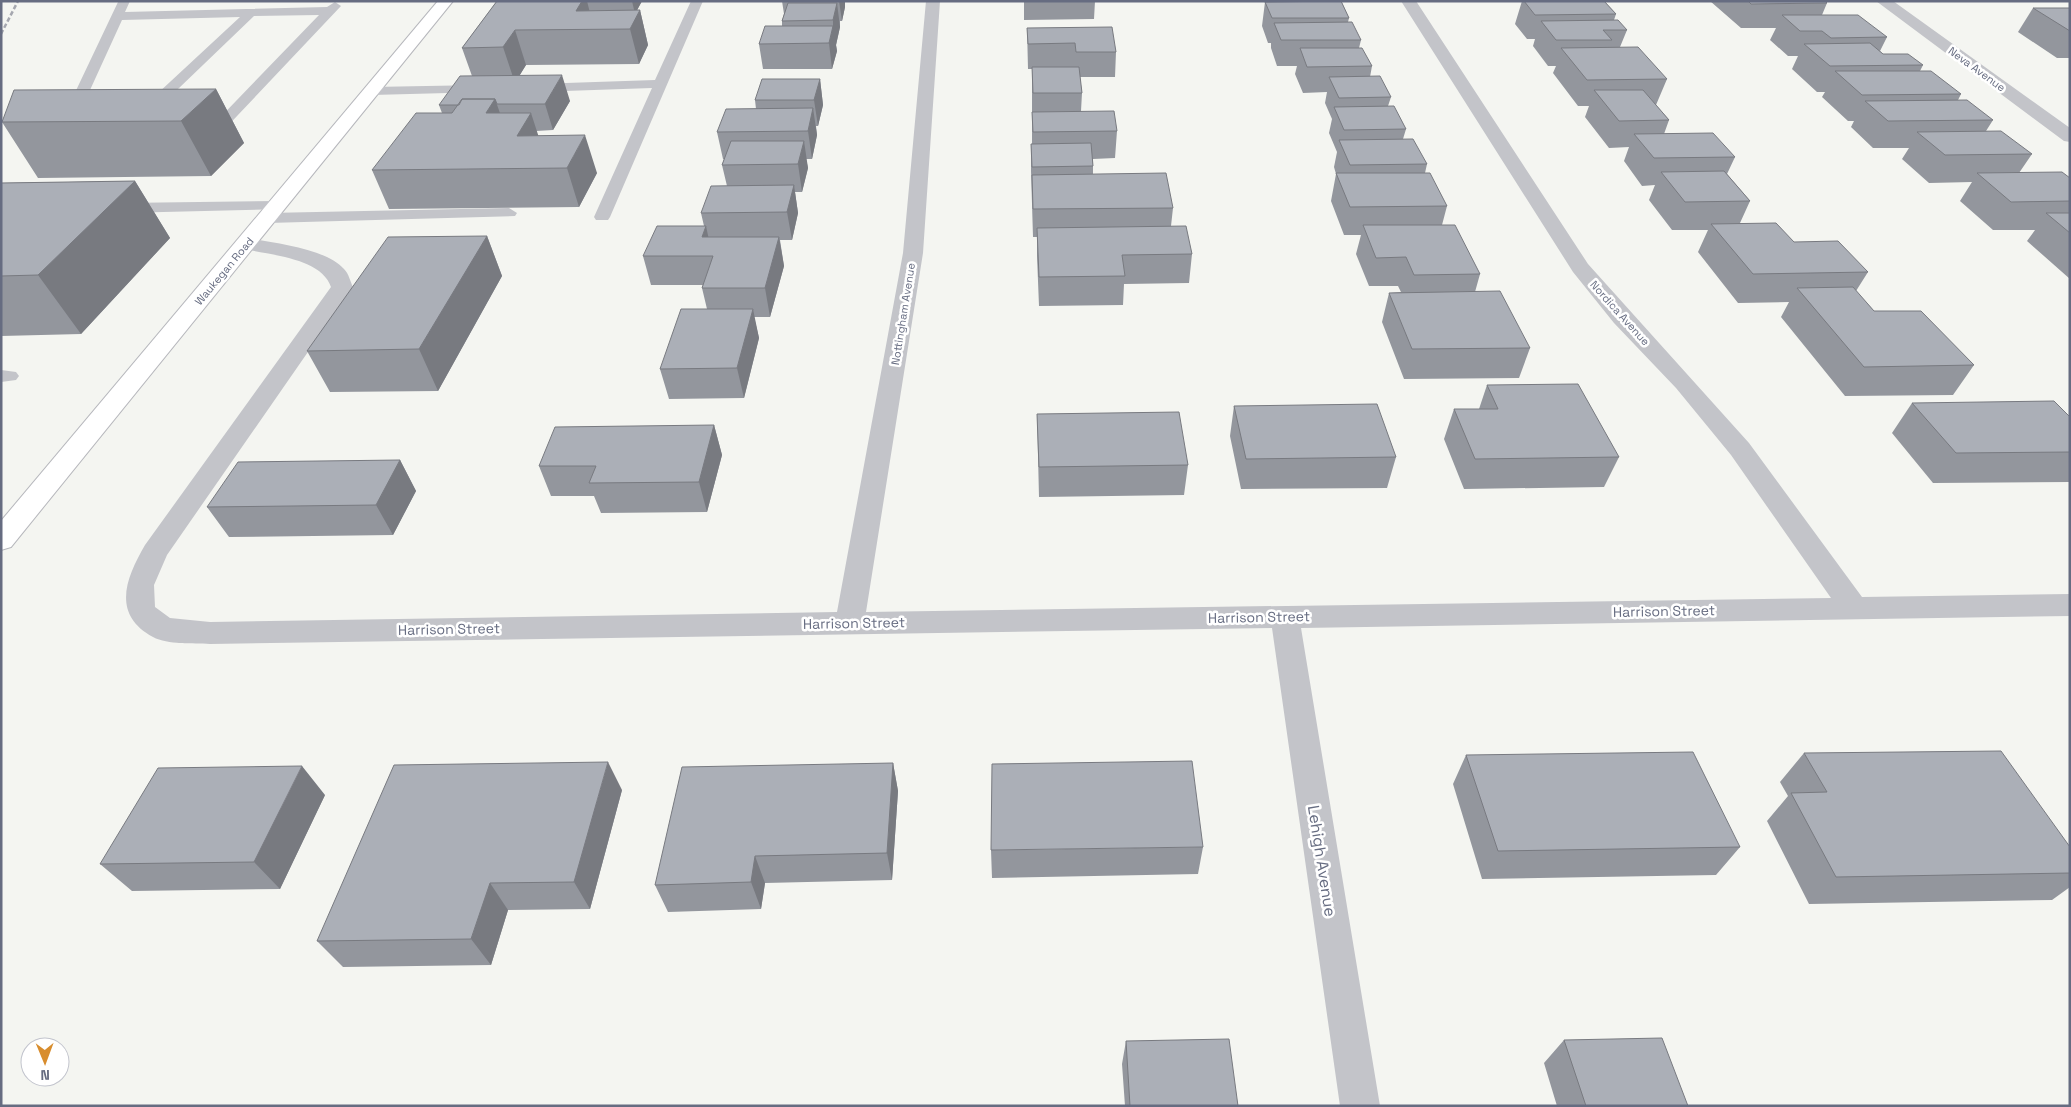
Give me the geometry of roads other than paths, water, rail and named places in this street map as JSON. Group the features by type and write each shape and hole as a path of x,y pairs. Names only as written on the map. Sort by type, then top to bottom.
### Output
{"main road":[{"name":"Waukegan Road","path":"1,540 446,1"}],"street":[{"name":"Nottingham Avenue","path":"850,623 913,253 934,1"},
{"name":"Nordica Avenue","path":"1408,1 1580,268 1622,318 1684,383 1740,449 1854,608"},
{"name":"Neva Avenue","path":"1884,1 2070,137"},
{"name":"Harrison Street","path":"247,244 302,256 327,266 338,274 342,287 155,552 140,585 141,611 163,629 210,633 2070,605"},
{"name":"Lehigh Avenue","path":"1285,616 1360,1106"}],"lane":[{"path":"78,101 124,1"},
{"path":"602,217 697,1"},
{"path":"117,16 251,13 335,6"},
{"path":"214,132 335,6"},
{"path":"138,120 251,13"},
{"path":"520,88 660,84"},
{"path":"372,91 490,89"},
{"path":"107,209 509,213"}],"railway":[{"path":"1,34 18,1"}]}
